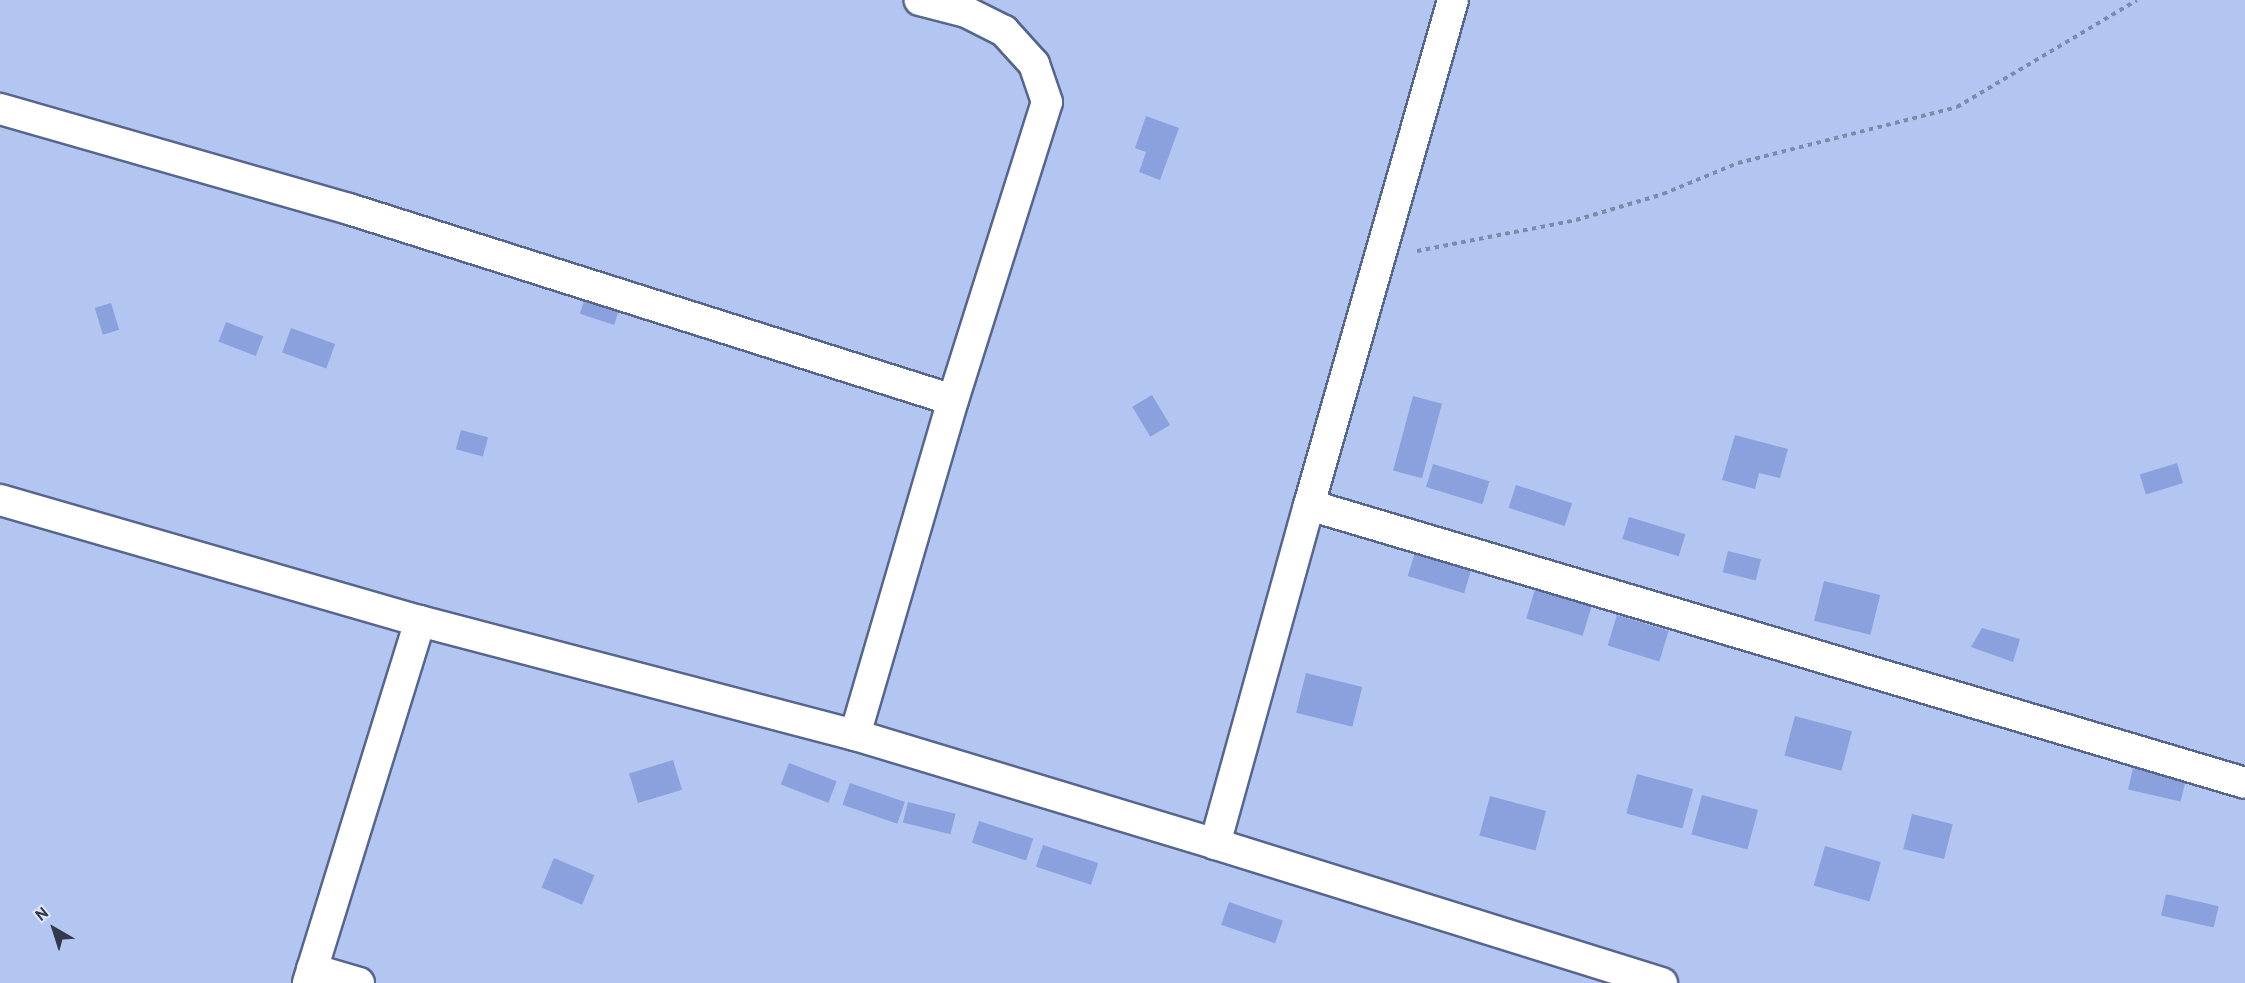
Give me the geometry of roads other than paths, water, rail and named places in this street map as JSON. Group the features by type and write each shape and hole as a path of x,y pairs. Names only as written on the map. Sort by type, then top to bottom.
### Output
{"street":[{"path":"855,735 953,400 1047,102 1034,64 1004,31 966,12 920,0"},
{"path":"1215,844 1453,0"},
{"path":"0,109 349,210 953,400"},
{"path":"0,501 420,621 855,735 1215,844 1628,978 1662,983"},
{"path":"1309,506 2245,783"},
{"path":"359,983 310,976 420,621"}]}
